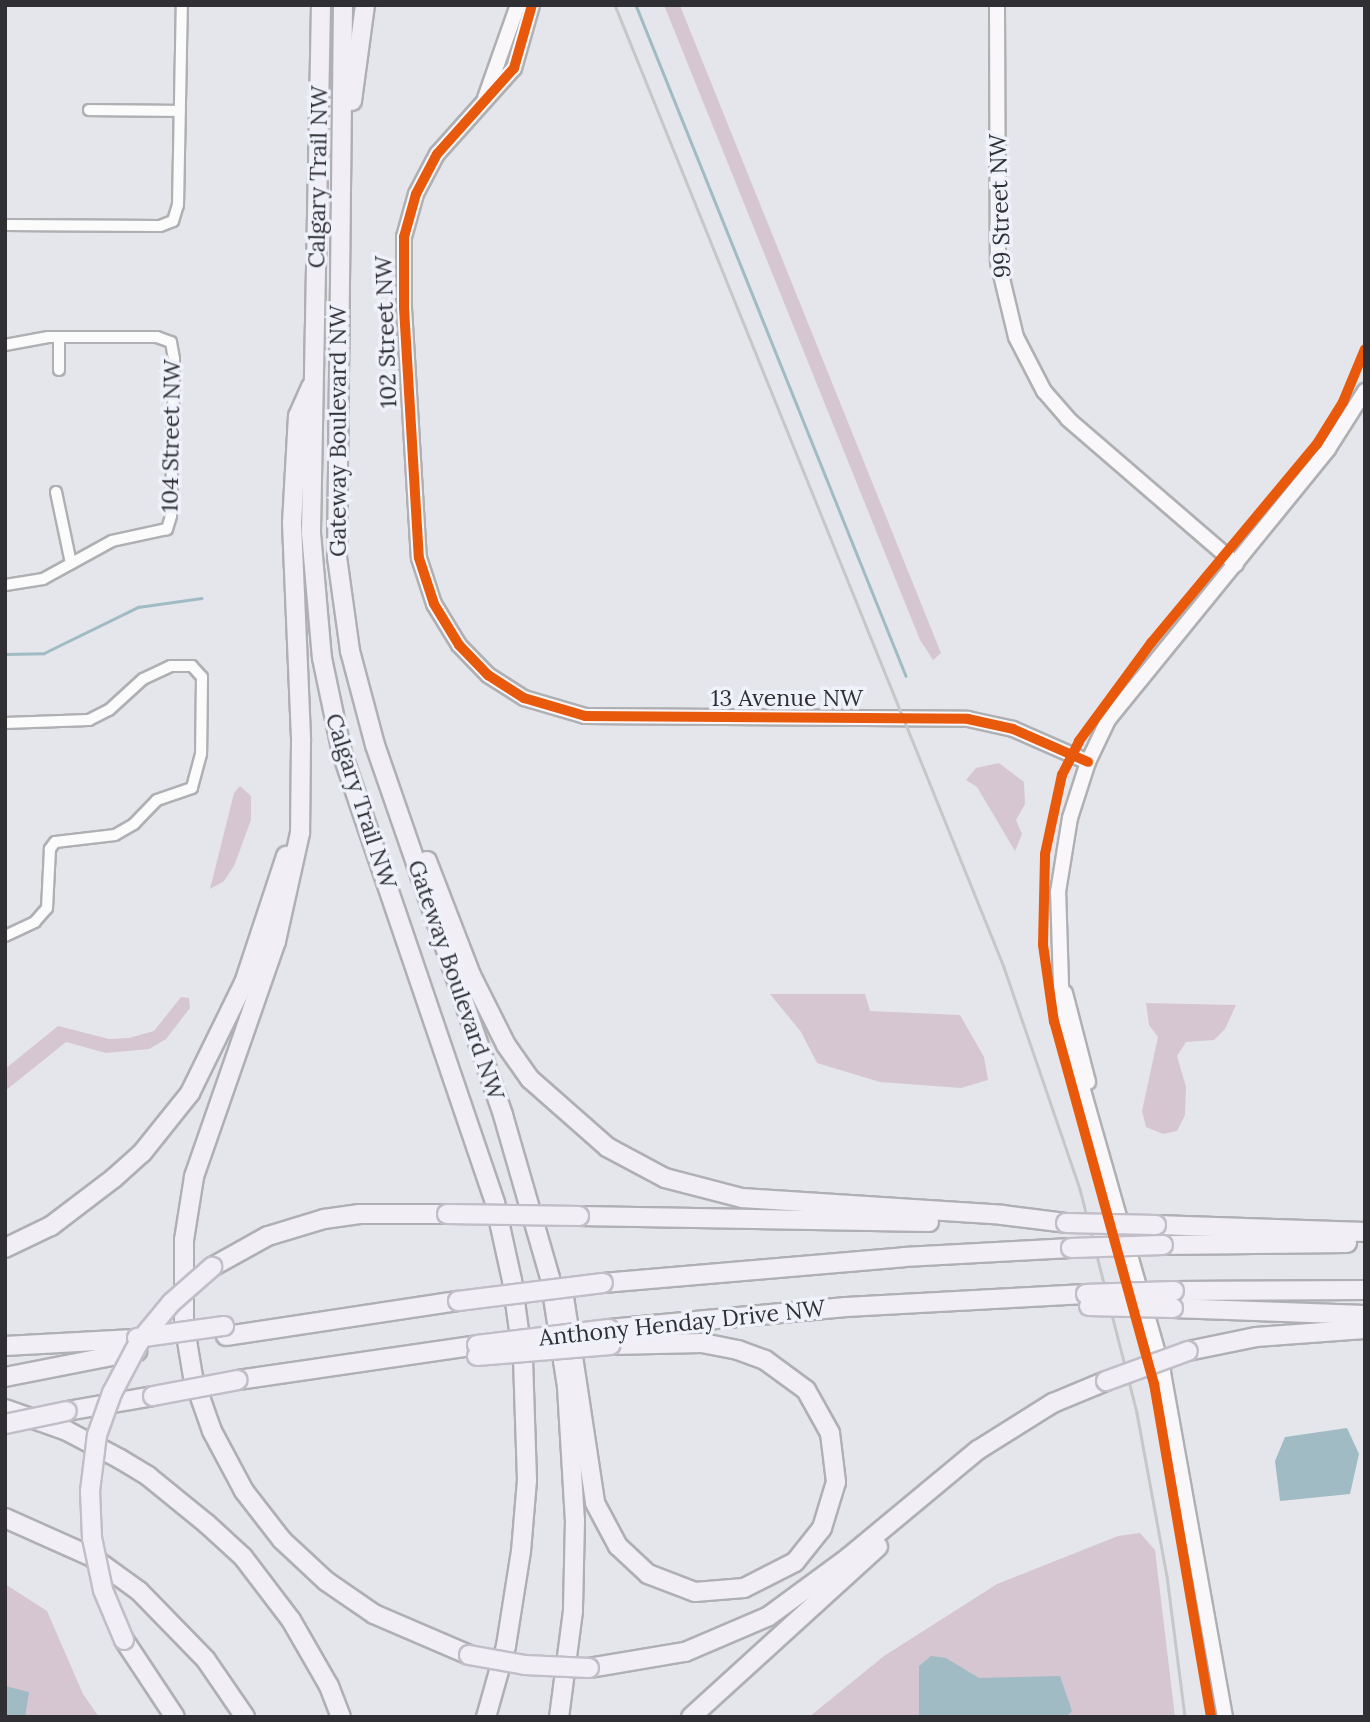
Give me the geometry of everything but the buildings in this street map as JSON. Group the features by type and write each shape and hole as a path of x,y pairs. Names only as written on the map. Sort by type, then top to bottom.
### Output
{"highway":[{"name":"Calgary Trail NW","path":"321,5 314,380 314,598 331,707 342,753 495,1203 519,1330 527,1480 515,1593 486,1717"},
{"name":"Gateway Boulevard NW","path":"343,5 337,556 350,651 374,744 503,1115 531,1205 552,1287 573,1470 573,1611 559,1717"},
{"path":"340,198 365,5"},
{"path":"314,380 298,416 292,523 302,793 294,870 276,941 194,1177 183,1269 184,1323 193,1377 230,1466 282,1540 326,1581 374,1615 469,1655 525,1665 589,1668 685,1652 769,1616 978,1450 1053,1403 1188,1351 1256,1337 1365,1329"},
{"path":"374,744 393,772 463,955 499,1033 530,1079 607,1147 665,1178 742,1198 1002,1215 1066,1223"},
{"path":"5,1248 51,1226 114,1178 142,1153 197,1082 229,1019 267,921 302,793"},
{"path":"5,1424 289,1371 477,1350 610,1337 702,1343 738,1350 765,1360 806,1390 830,1433 836,1482 822,1528 795,1562 744,1588 695,1592 648,1574 611,1536 595,1503 574,1346 551,1241 536,1191 503,1115"},
{"path":"175,1717 124,1640 103,1590 92,1538 90,1490 97,1436 112,1393 139,1342 171,1303 212,1267 268,1236 324,1219 360,1214 1066,1223 1365,1232"},
{"name":"Anthony Henday Drive NW","path":"5,1377 136,1345 225,1331 603,1283 904,1256 1163,1245 1365,1243"},
{"name":"Anthony Henday Drive NW","path":"610,1337 909,1303 1173,1299 1365,1290"},
{"path":"1173,1299 1365,1315"},
{"path":"5,1346 136,1345"},
{"path":"691,1717 966,1470 1081,1392"},
{"path":"5,1409 67,1432 148,1476 225,1540 291,1620 329,1686 341,1717"},
{"path":"5,1518 92,1557 139,1591 206,1660 245,1717"}],"street":[{"path":"5,225 160,226 173,221 178,205 182,5"},
{"name":"102 Street NW","path":"484,99 518,5"},
{"name":"102 Street NW","path":"488,675 444,624 419,558 402,270 409,214 426,172 484,99 513,68 532,5"},
{"name":"99 Street NW","path":"998,5 998,262 1016,337 1044,391 1068,419 1236,564"},
{"path":"89,110 180,111"},
{"path":"5,345 59,337 59,370"},
{"name":"104 Street NW","path":"59,337 157,337 171,342 174,359 171,503 167,530 112,541 71,563"},
{"path":"1224,1717 1163,1371 1097,1138 1082,1046 1064,990 1058,945 1059,881 1069,819 1088,762 1116,709 1342,431 1365,391"},
{"path":"5,585 43,579 71,563 56,492"},
{"path":"5,723 89,720 162,669 186,665 199,670 203,683 201,754 192,788 157,800 134,824 115,835 55,842 50,849 47,908 35,922 5,936"},
{"name":"13 Avenue NW","path":"488,675 524,698 585,716 968,719 1013,729 1088,762"}],"shaded area":[{"path":"664,5 680,5 941,653 933,660 920,640"},
{"path":"999,763 1024,782 1025,804 1016,820 1022,834 1015,851 977,787 966,780 976,768"},
{"path":"240,786 251,796 251,820 234,866 224,881 210,889 234,793"},
{"path":"770,994 865,994 870,1011 960,1015 984,1057 988,1080 961,1088 880,1082 817,1063 801,1032"},
{"path":"181,997 189,998 190,1008 166,1039 149,1049 106,1053 66,1042 5,1091 5,1069 58,1026 109,1039 129,1038 154,1031"},
{"path":"1146,1003 1236,1005 1225,1029 1214,1040 1186,1042 1177,1056 1186,1087 1185,1115 1177,1131 1163,1134 1146,1127 1142,1111 1158,1037 1149,1025"},
{"path":"1140,1533 1155,1550 1175,1717 809,1717 884,1656 997,1584 1118,1536"},
{"path":"5,1584 47,1611 83,1694 99,1717 5,1717"}],"water":[{"path":"1347,1428 1359,1454 1350,1494 1280,1501 1275,1461 1285,1437"},
{"path":"931,1656 946,1658 979,1678 1060,1676 1072,1711 1066,1717 919,1717 919,1666"},
{"path":"5,1686 29,1692 25,1717 5,1717"}],"waterway":[{"path":"636,5 906,676"},
{"path":"5,654 44,653 138,607 201,598"}],"railway":[{"path":"615,5 1004,967 1080,1189 1137,1413 1167,1576 1185,1717"}],"cycle path":[{"path":"532,5 514,68 437,154 416,194 404,237 404,308 419,558 434,604 459,645 488,675 524,698 585,716 968,719 1013,729 1088,762"},
{"path":"1211,1717 1154,1384 1054,1022 1043,945 1045,854 1062,775 1079,741 1151,643 1317,444 1343,402 1365,349"}]}
